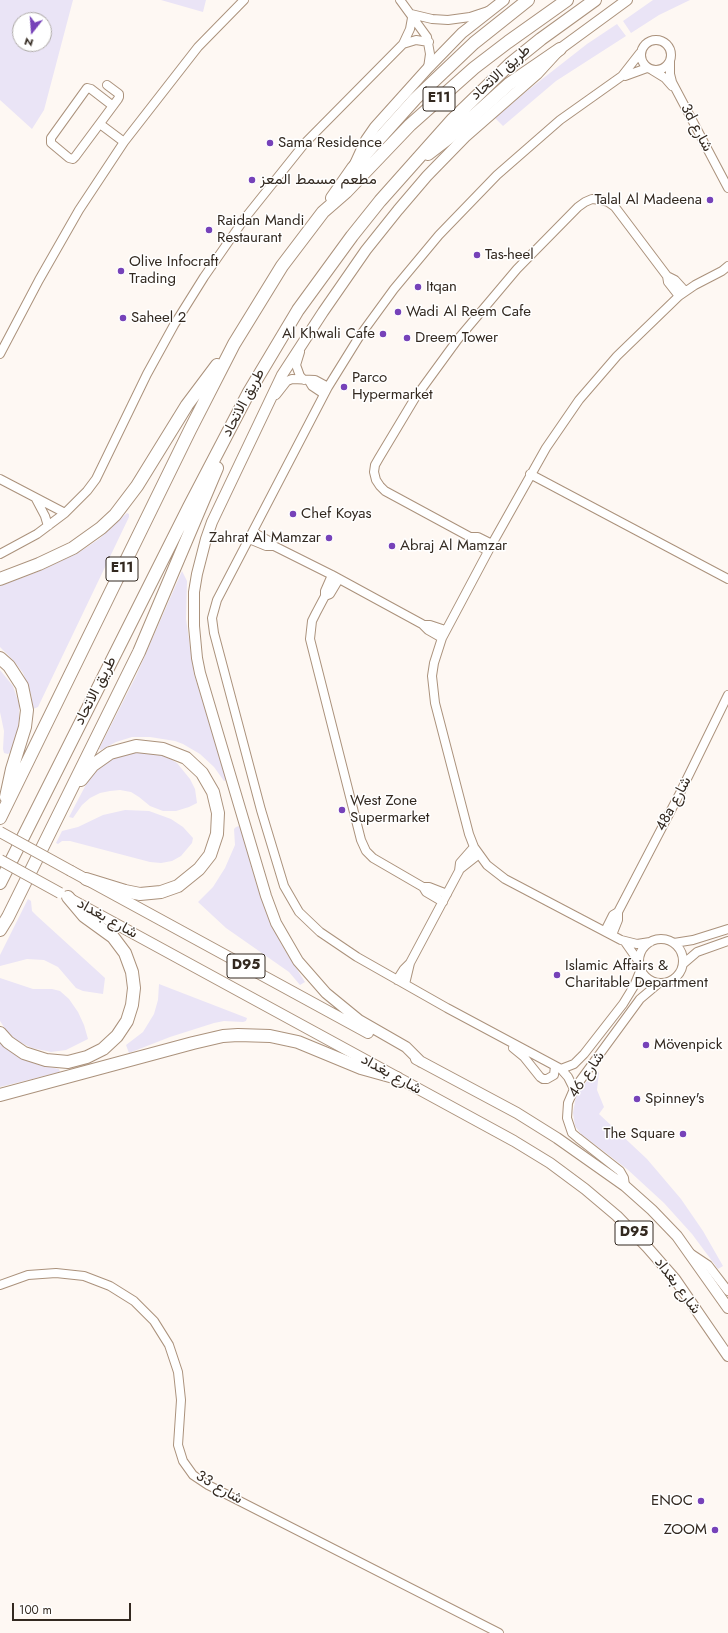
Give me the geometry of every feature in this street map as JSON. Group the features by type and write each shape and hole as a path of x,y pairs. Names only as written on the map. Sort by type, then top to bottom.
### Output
{"highway":[{"path":"322,212 353,168 400,115 474,43 528,0"},
{"name":"طريق الاتحاد","path":"2,815 171,467 234,344 282,266 322,212 346,192 410,125 442,96 508,42 566,0"},
{"name":"طريق الاتحاد","path":"0,883 167,549 267,359 298,310 352,236 380,201 453,118 510,64 541,39 595,0"},
{"path":"410,168 450,137 509,84 560,49"},
{"path":"0,579 45,562 73,548 101,528 115,515 137,486 198,389 234,344"},
{"path":"0,940 8,918 59,812 139,652 217,469 233,423"},
{"path":"0,658 9,666 19,681 25,698 27,710 25,727 12,769 2,815"},
{"path":"59,812 82,778 93,765 110,753 136,746 163,749 186,758 202,773 213,792 218,818 217,834 214,845 205,862 186,881 178,886 161,892 140,894 125,892 103,883 86,879"},
{"path":"0,1033 14,1047 34,1057 46,1060 68,1062 87,1057 103,1049 117,1036 126,1021 132,1005 134,988 132,972 125,953 113,937 84,916 64,895"},
{"path":"0,930 8,918"},
{"path":"0,1095 192,1043 238,1035 270,1036 298,1042 326,1052 361,1068 397,1078"}],"main road":[{"name":"E11","path":"353,168 362,146 375,127 428,68 462,33 504,0"},
{"path":"422,1062 406,1048 359,1020 326,993 307,972 283,936 266,896 200,674 195,642 193,610 195,586 201,557 212,522 290,361 366,250 427,176 466,137 537,74 560,49 627,0"},
{"name":"شارع بغداد","path":"0,832 516,1113 594,1162 625,1186 652,1210 677,1236 728,1308"},
{"name":"شارع بغداد","path":"0,860 514,1141 550,1163 585,1188 617,1216 647,1247 675,1280 728,1356"}],"street":[{"path":"0,354 46,267 79,210 124,142 194,52 244,0"},
{"path":"400,0 424,32 429,42 430,54 428,68"},
{"path":"412,16 448,20 470,17 491,10"},
{"path":"0,554 25,542 48,526 65,513 87,491 96,478 147,374 174,325 204,277 245,218 305,143 402,44 410,29 412,16"},
{"path":"402,44 416,40 429,42"},
{"path":"574,1089 568,1077 558,1068 396,980 338,945 299,912 282,880 259,803 213,626 213,612 217,600 326,390 376,312 408,271 439,235 497,175 538,137 581,104 622,76 645,44 649,41 660,40 668,46 671,56 670,61 663,69 650,69 622,76"},
{"path":"640,53 642,62 650,69"},
{"name":"3d شارع","path":"670,61 670,74 676,89 728,188"},
{"name":"3d شارع","path":"650,69 665,78 676,89"},
{"path":"107,85 119,94 118,99 113,106 100,124 74,158 69,158 51,143 52,138 87,88 91,89 113,106"},
{"path":"100,124 124,142"},
{"path":"490,548 478,537 470,537 385,491 376,480 374,472 375,465 415,398 458,338 517,269 572,214 588,205 606,205 620,216 667,276 668,282 682,294"},
{"path":"726,270 682,294 637,335 597,377 562,423 530,474 444,634 435,657 432,676 435,703 469,834 487,865 505,879 625,942 637,944 662,939 674,943 693,940 728,929"},
{"path":"308,335 296,360 296,365 300,376 307,380 312,386 326,390"},
{"path":"268,405 287,381 292,379 307,380"},
{"path":"530,474 728,579"},
{"path":"0,479 65,513"},
{"path":"35,498 45,516 48,526"},
{"path":"251,536 271,542 274,546 336,577 424,625 428,630 444,634"},
{"path":"336,577 330,594 325,596 312,621 310,630 311,648 360,840 366,851 373,858 423,887 429,887 445,898"},
{"name":"48a شارع","path":"608,933 618,920 618,912 680,793 728,695"},
{"path":"405,984 410,963 460,869 477,850"},
{"path":"625,942 650,980 659,983 672,980 678,976 683,964 697,952 728,941"},
{"path":"640,965 642,950 650,942"},
{"path":"674,943 682,952 683,964"},
{"path":"396,980 410,963"},
{"name":"شارع 46","path":"490,1032 524,1057 540,1077 547,1079 551,1077 558,1068 574,1064 584,1054 623,1004 634,986 640,965"},
{"name":"شارع 46","path":"625,1186 624,1178 620,1171 578,1138 569,1126 567,1111 570,1096 574,1089 640,999 659,983"},
{"path":"690,1253 708,1265 728,1291"},
{"name":"شارع 33","path":"0,1285 28,1275 56,1273 77,1275 84,1276 110,1286 134,1301 154,1321 169,1345 178,1372 181,1400 178,1445 183,1461 193,1475 208,1485 499,1633"}],"shaded area":[{"path":"0,0 73,0 44,110 32,129 0,100"},
{"path":"161,0 206,0 203,12"},
{"path":"653,0 690,0 659,15 631,33 623,21"},
{"path":"617,24 626,36 556,81 503,126 495,118 587,44"},
{"path":"127,513 129,514 129,517 38,707 33,709 31,694 23,673 14,661 0,647 0,586 40,571 78,553 99,539"},
{"path":"182,571 187,581 186,619 194,674 227,780 224,781 214,767 200,754 175,741 150,737 132,737 116,742 101,750 99,749 136,676"},
{"path":"0,670 13,686 19,704 17,733 11,751 8,754 4,753 3,749 4,731 0,712"},
{"path":"136,752 151,752 165,756 177,763 190,779 195,789 197,803 176,811 163,811 150,806 131,792 120,790 110,791 100,793 90,798 82,805 73,818 69,817 92,773 109,760"},
{"path":"125,810 149,811 171,819 183,827 193,838 192,843 181,856 172,861 161,863 150,862 70,841 62,841 58,844 56,843 62,831 78,827 103,815"},
{"path":"239,826 267,914 281,944 305,982 300,985 289,972 226,928 198,902 213,887 225,868 235,845 234,829"},
{"path":"28,899 31,901 32,911 105,978 103,994 83,991 76,988 58,967 44,960 27,959 0,966 0,955"},
{"path":"0,978 33,989 52,989 60,991 69,999 78,1012 88,1039 66,1050 51,1052 32,1048 17,1041 6,1030 0,1021"},
{"path":"159,984 247,1018 246,1021 224,1021 214,1023 170,1037 129,1053 126,1045 143,1032 154,1014 158,1000"},
{"path":"0,1042 19,1057 39,1065 59,1069 60,1072 0,1087"},
{"path":"599,1072 597,1090 604,1107 599,1114 647,1159 681,1199 703,1231 723,1266 718,1269 692,1234 664,1203 627,1169 581,1134 575,1126 573,1113 576,1096 587,1081"}],"place":[{"name":"Sama Residence","path":"270,143"},
{"name":"مطعم مسمط المعز","path":"252,180"},
{"name":"Talal Al Madeena","path":"710,200"},
{"name":"Raidan Mandi Restaurant","path":"209,230"},
{"name":"Tas-heel","path":"477,255"},
{"name":"Olive Infocraft Trading","path":"121,271"},
{"name":"Itqan","path":"418,287"},
{"name":"Wadi Al Reem Cafe","path":"398,312"},
{"name":"Saheel 2","path":"123,318"},
{"name":"Al Khwali Cafe","path":"383,334"},
{"name":"Dreem Tower","path":"407,338"},
{"name":"Parco Hypermarket","path":"344,387"},
{"name":"Chef Koyas","path":"293,514"},
{"name":"Zahrat Al Mamzar","path":"329,538"},
{"name":"Abraj Al Mamzar","path":"392,546"},
{"name":"West Zone Supermarket","path":"342,810"},
{"name":"Islamic Affairs & Charitable Department","path":"557,975"},
{"name":"Mövenpick","path":"646,1045"},
{"name":"Spinney's","path":"637,1099"},
{"name":"The Square","path":"683,1134"},
{"name":"ENOC","path":"701,1501"},
{"name":"ZOOM","path":"715,1530"}]}
